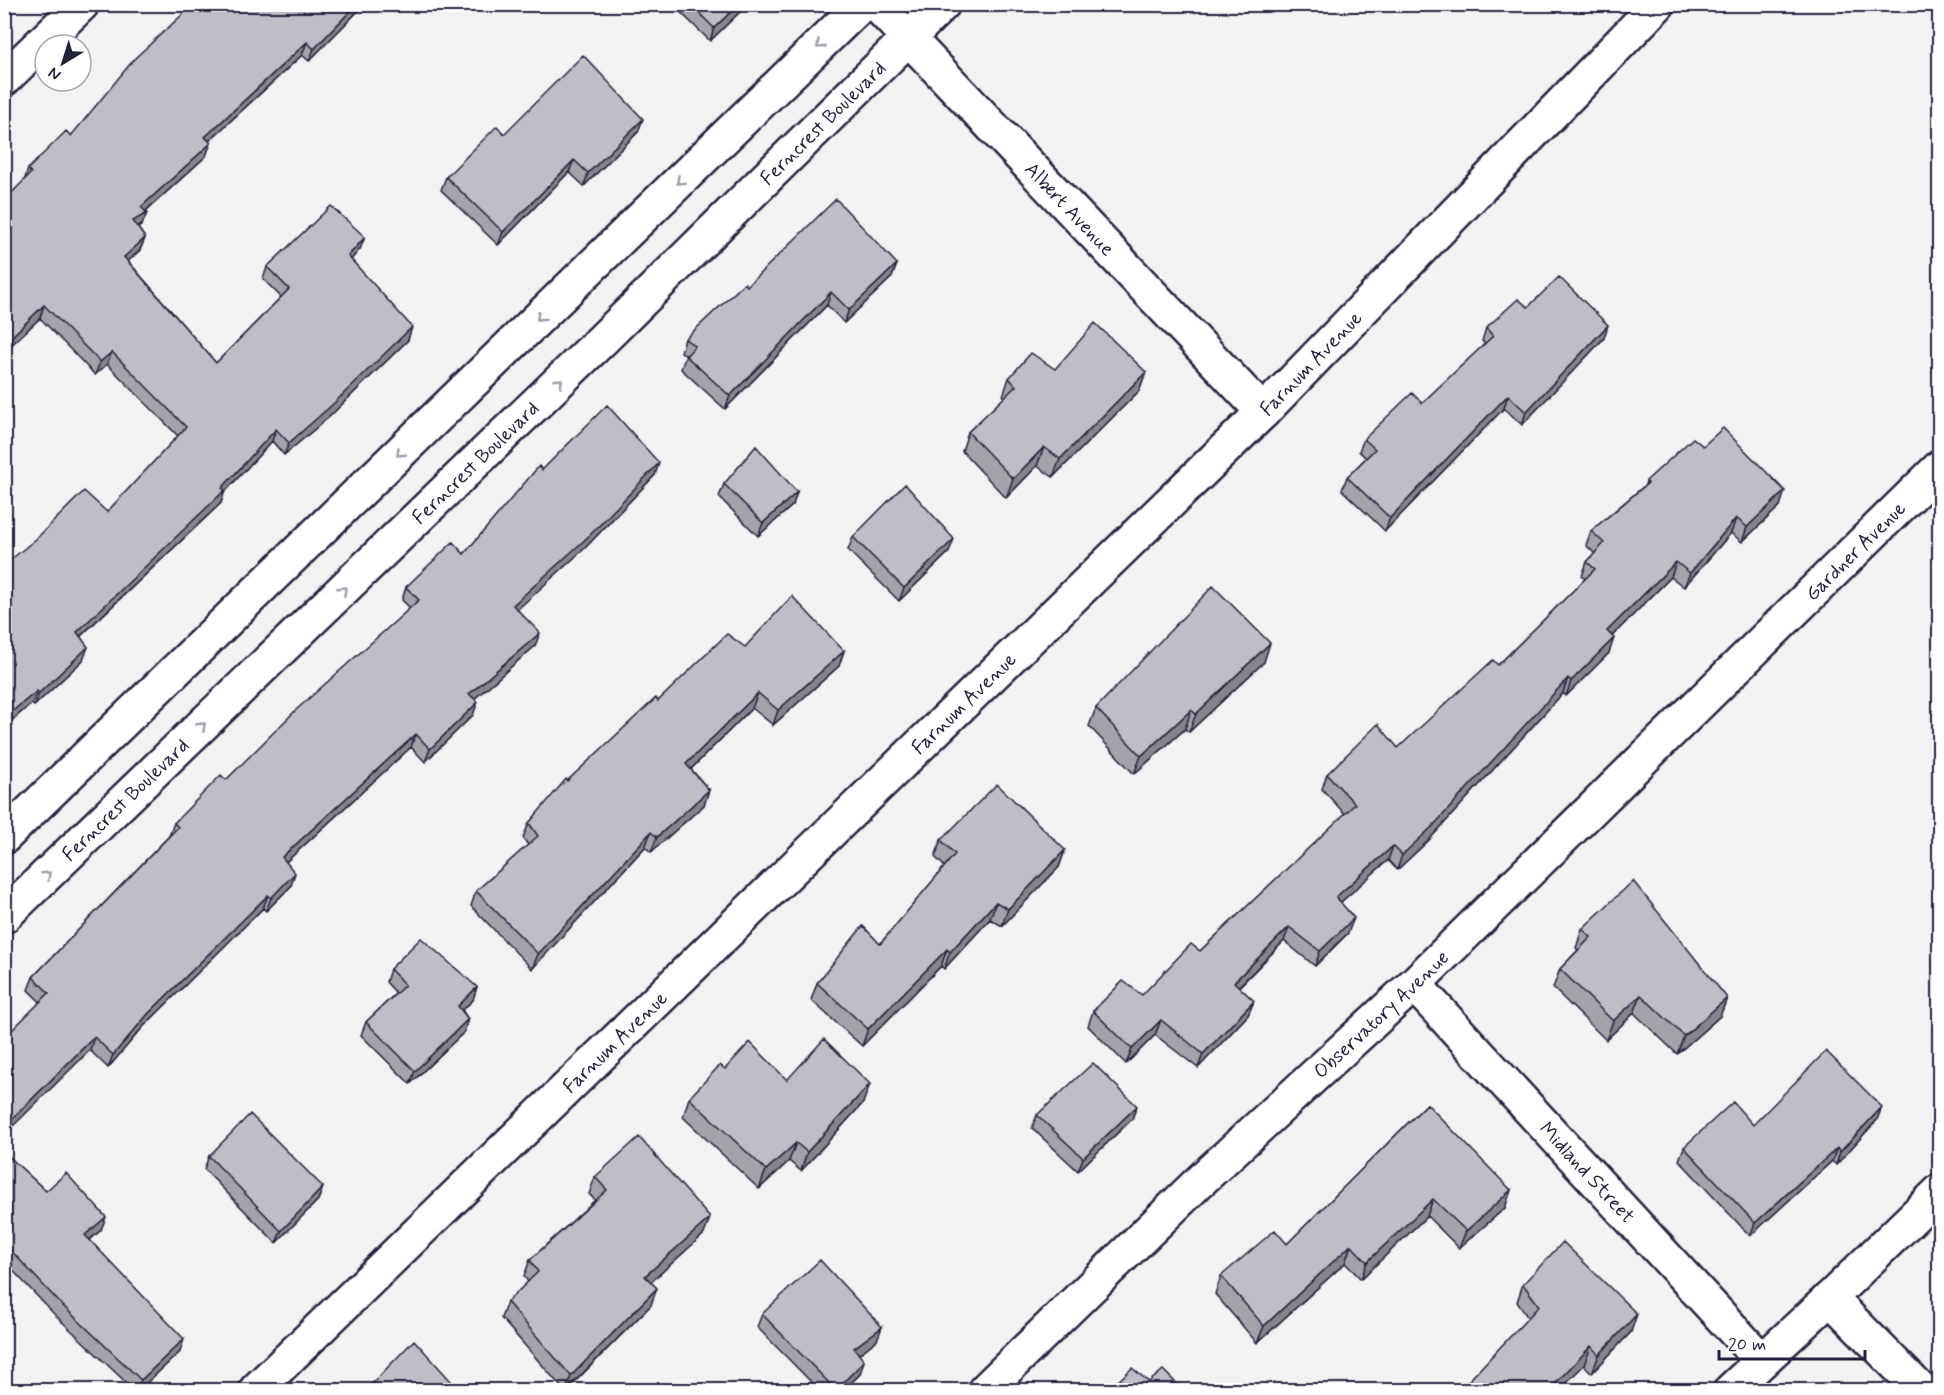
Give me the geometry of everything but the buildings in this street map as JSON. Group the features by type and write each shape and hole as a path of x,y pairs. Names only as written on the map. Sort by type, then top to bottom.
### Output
{"street":[{"path":"4,79 82,4"},
{"path":"4,837 862,4"},
{"name":"Albert Avenue","path":"876,4 1263,412"},
{"name":"Ferncrest Boulevard","path":"4,916 610,332 943,4"},
{"name":"Farnum Avenue","path":"256,1390 1263,412 1658,4"},
{"name":"Gardner Avenue","path":"1771,633 1940,467"},
{"name":"Observatory Avenue","path":"986,1390 1200,1181 1414,984 1771,633"},
{"name":"Midland Street","path":"1414,984 1762,1361"},
{"path":"1731,1390 1940,1191"},
{"path":"1830,1298 1921,1390"}]}
